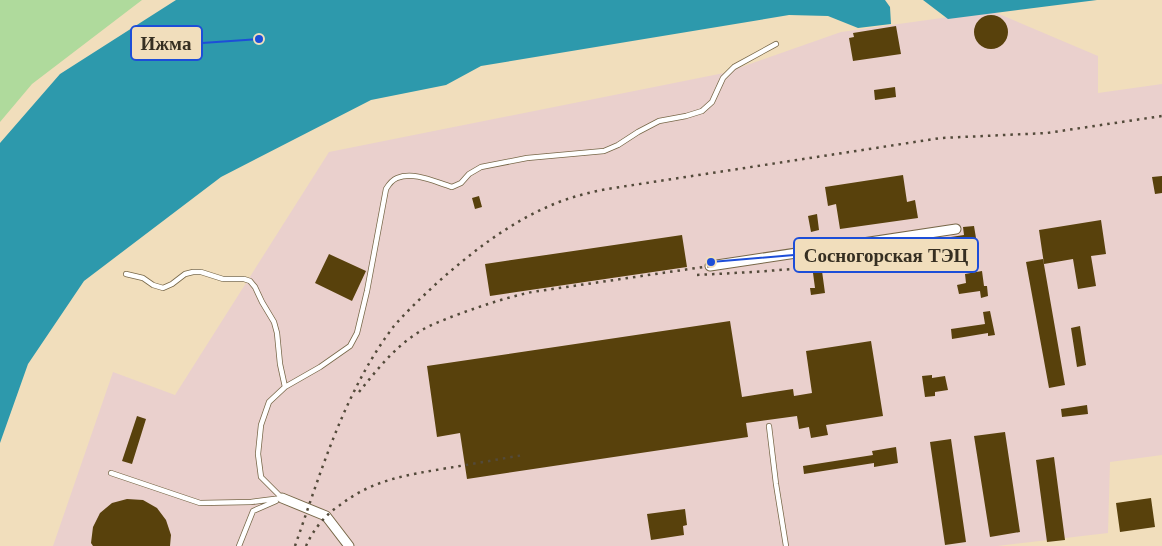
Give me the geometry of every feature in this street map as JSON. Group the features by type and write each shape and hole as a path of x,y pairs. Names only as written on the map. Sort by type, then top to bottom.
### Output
{"street":[{"path":"710,266 956,229"},
{"path":"282,498 326,516 348,546"}],"lane":[{"path":"282,498 261,477 258,454 261,424 269,402 285,387 320,367 350,346 357,333 367,291 386,189 391,182 396,178 411,175 452,187 461,183 469,174 481,167 527,158 604,151 618,145 658,121 702,111 712,102 723,78 734,67 776,44"},
{"path":"126,274 143,278 153,285 162,288 172,284 185,274 193,272 201,272 223,279 244,278 250,281 255,286 274,322 285,387"},
{"path":"769,426 786,546"},
{"path":"112,473 200,503 251,502 282,498"},
{"path":"240,546 253,511 282,498"}],"shaded area":[{"path":"992,11 1098,56 1098,93 1162,84 1162,455 1110,462 1108,533 997,546 53,546 113,372 175,395 329,152 724,73 841,32"}],"green space":[{"path":"0,0 142,0 32,84 0,122"}],"water":[{"path":"176,0 885,0 890,7 891,24 858,28 828,16 789,15 481,66 446,85 371,100 221,177 84,281 28,364 0,443 0,143 60,74"},
{"path":"923,0 1097,0 948,19"}],"building":[{"path":"991,15 1003,20 1008,32 1003,44 991,49 979,44 974,32 979,20"},
{"path":"896,26 901,54 853,61 849,38 854,37 853,33"},
{"path":"895,87 896,97 875,100 874,90"},
{"path":"903,175 907,202 915,200 918,218 840,229 836,204 828,206 825,187"},
{"path":"1162,176 1162,193 1155,194 1152,177"},
{"path":"479,196 482,207 475,209 472,198"},
{"path":"817,214 819,230 811,232 808,216"},
{"path":"1101,220 1106,254 1091,256 1096,286 1078,289 1073,259 1044,264 1039,230"},
{"path":"974,226 979,256 967,258 966,250 822,271 825,293 811,295 810,288 815,288 811,258 964,235 963,227"},
{"path":"682,235 687,267 490,296 485,264"},
{"path":"329,254 366,271 352,301 315,283"},
{"path":"1043,259 1065,385 1049,388 1026,262"},
{"path":"982,271 984,286 987,286 988,296 981,298 980,291 959,294 957,285 966,283 965,274"},
{"path":"990,311 995,335 988,336 988,333 952,339 951,329 985,324 983,312"},
{"path":"730,321 742,397 793,389 794,396 812,393 806,351 871,341 883,416 826,425 828,435 811,438 809,427 799,429 797,416 746,423 748,437 467,479 460,433 437,437 427,366"},
{"path":"1080,326 1086,365 1077,367 1071,328"},
{"path":"932,375 932,378 945,376 948,390 935,392 935,396 925,397 922,376"},
{"path":"1087,405 1088,414 1062,417 1061,409"},
{"path":"137,416 146,419 132,464 122,461"},
{"path":"1005,432 1020,532 990,537 974,436"},
{"path":"951,439 966,542 945,545 930,442"},
{"path":"896,447 898,463 874,467 874,463 804,474 803,466 873,455 872,451"},
{"path":"1054,457 1065,540 1047,542 1036,460"},
{"path":"1151,498 1155,527 1120,532 1116,503"},
{"path":"127,499 143,500 157,508 166,520 171,535 170,546 93,546 91,543 93,527 100,513 112,503"},
{"path":"685,509 687,525 683,526 684,535 651,540 647,514"}],"railway":[{"path":"295,546 345,410 367,367 390,331 420,299 465,259 510,227 542,209 571,198 607,189 941,138 1047,133 1162,116"},
{"path":"697,275 793,269 958,244"},
{"path":"359,392 400,346 429,326 461,313 532,292 710,266"},
{"path":"306,546 312,534 329,513 365,489 391,479 419,473 524,455"}],"place":[{"name":"Ижма","path":"259,39"},
{"name":"Сосногорская ТЭЦ","path":"711,262"}]}
